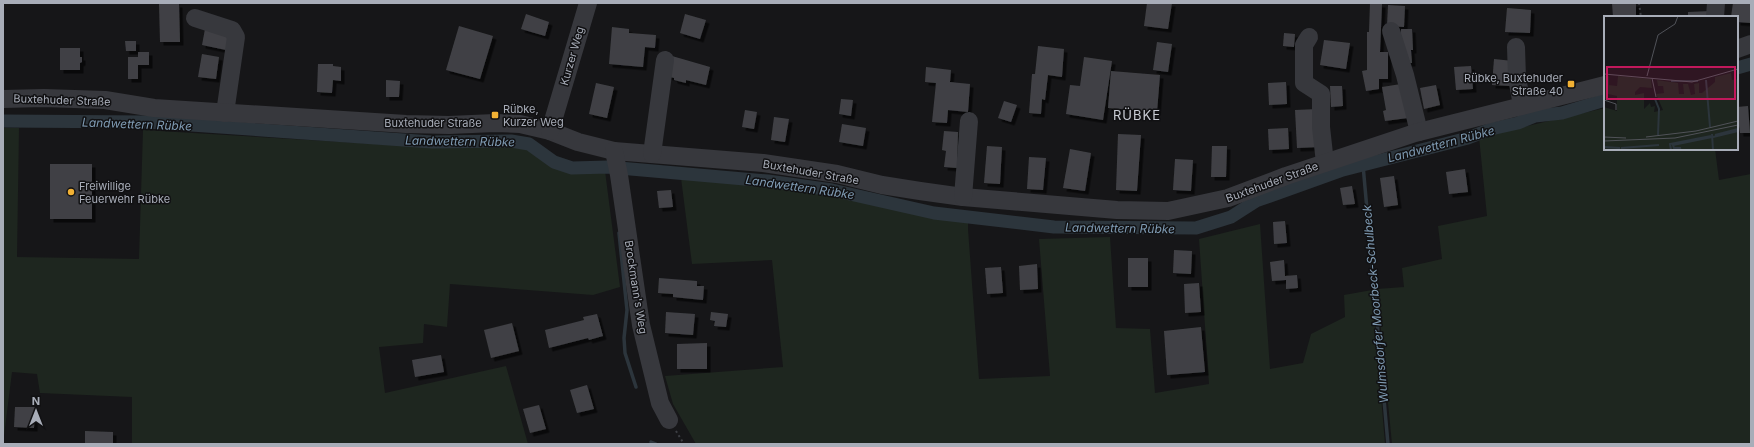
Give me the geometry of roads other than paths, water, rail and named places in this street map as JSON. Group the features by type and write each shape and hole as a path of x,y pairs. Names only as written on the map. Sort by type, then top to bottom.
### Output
{"street":[{"name":"Kurzer Weg","path":"550,131 588,3"},
{"path":"1716,3 1716,16"},
{"path":"195,18 232,30 236,37 225,113"},
{"path":"1391,32 1405,75 1419,132"},
{"path":"1309,37 1304,45 1304,83 1321,94 1321,127 1325,163"},
{"path":"1738,49 1751,44"},
{"path":"1516,47 1517,78 1522,106"},
{"path":"652,154 665,60"},
{"name":"Buxtehuder Straße","path":"3,98 105,100 154,108 406,124 520,124 550,131 578,142 616,162 652,154 778,165 837,174 905,189 963,197 1117,210 1168,210 1228,198 1286,176 1419,132 1604,85"},
{"path":"963,197 969,121"},
{"name":"Brockmann's Weg","path":"616,162 641,325 660,403 669,420"}],"waterway":[{"name":"Landwettern Rübke","path":"1738,68 1751,64"},
{"name":"Landwettern Rübke","path":"3,121 148,122 432,142 511,141 529,144 554,162 572,168 608,167 768,181 832,190 934,213 1054,227 1196,228 1231,217 1256,201 1343,170 1468,138 1491,129 1518,123 1535,116 1562,113 1604,100"},
{"name":"Wulmsdorfer Moorbeck-Schulbeck","path":"1363,165 1388,444"},
{"path":"619,233 627,310 624,338 625,353 636,387"},
{"path":"651,442 656,444"}],"place":[{"name":"Rübke, Buxtehuder Straße 40","path":"1571,84"},
{"name":"Rübke, Kurzer Weg","path":"495,115"},
{"name":"Freiwillige Feuerwehr Rübke","path":"71,192"}],"district":[{"name":"RÜBKE","path":"1137,115"}]}
